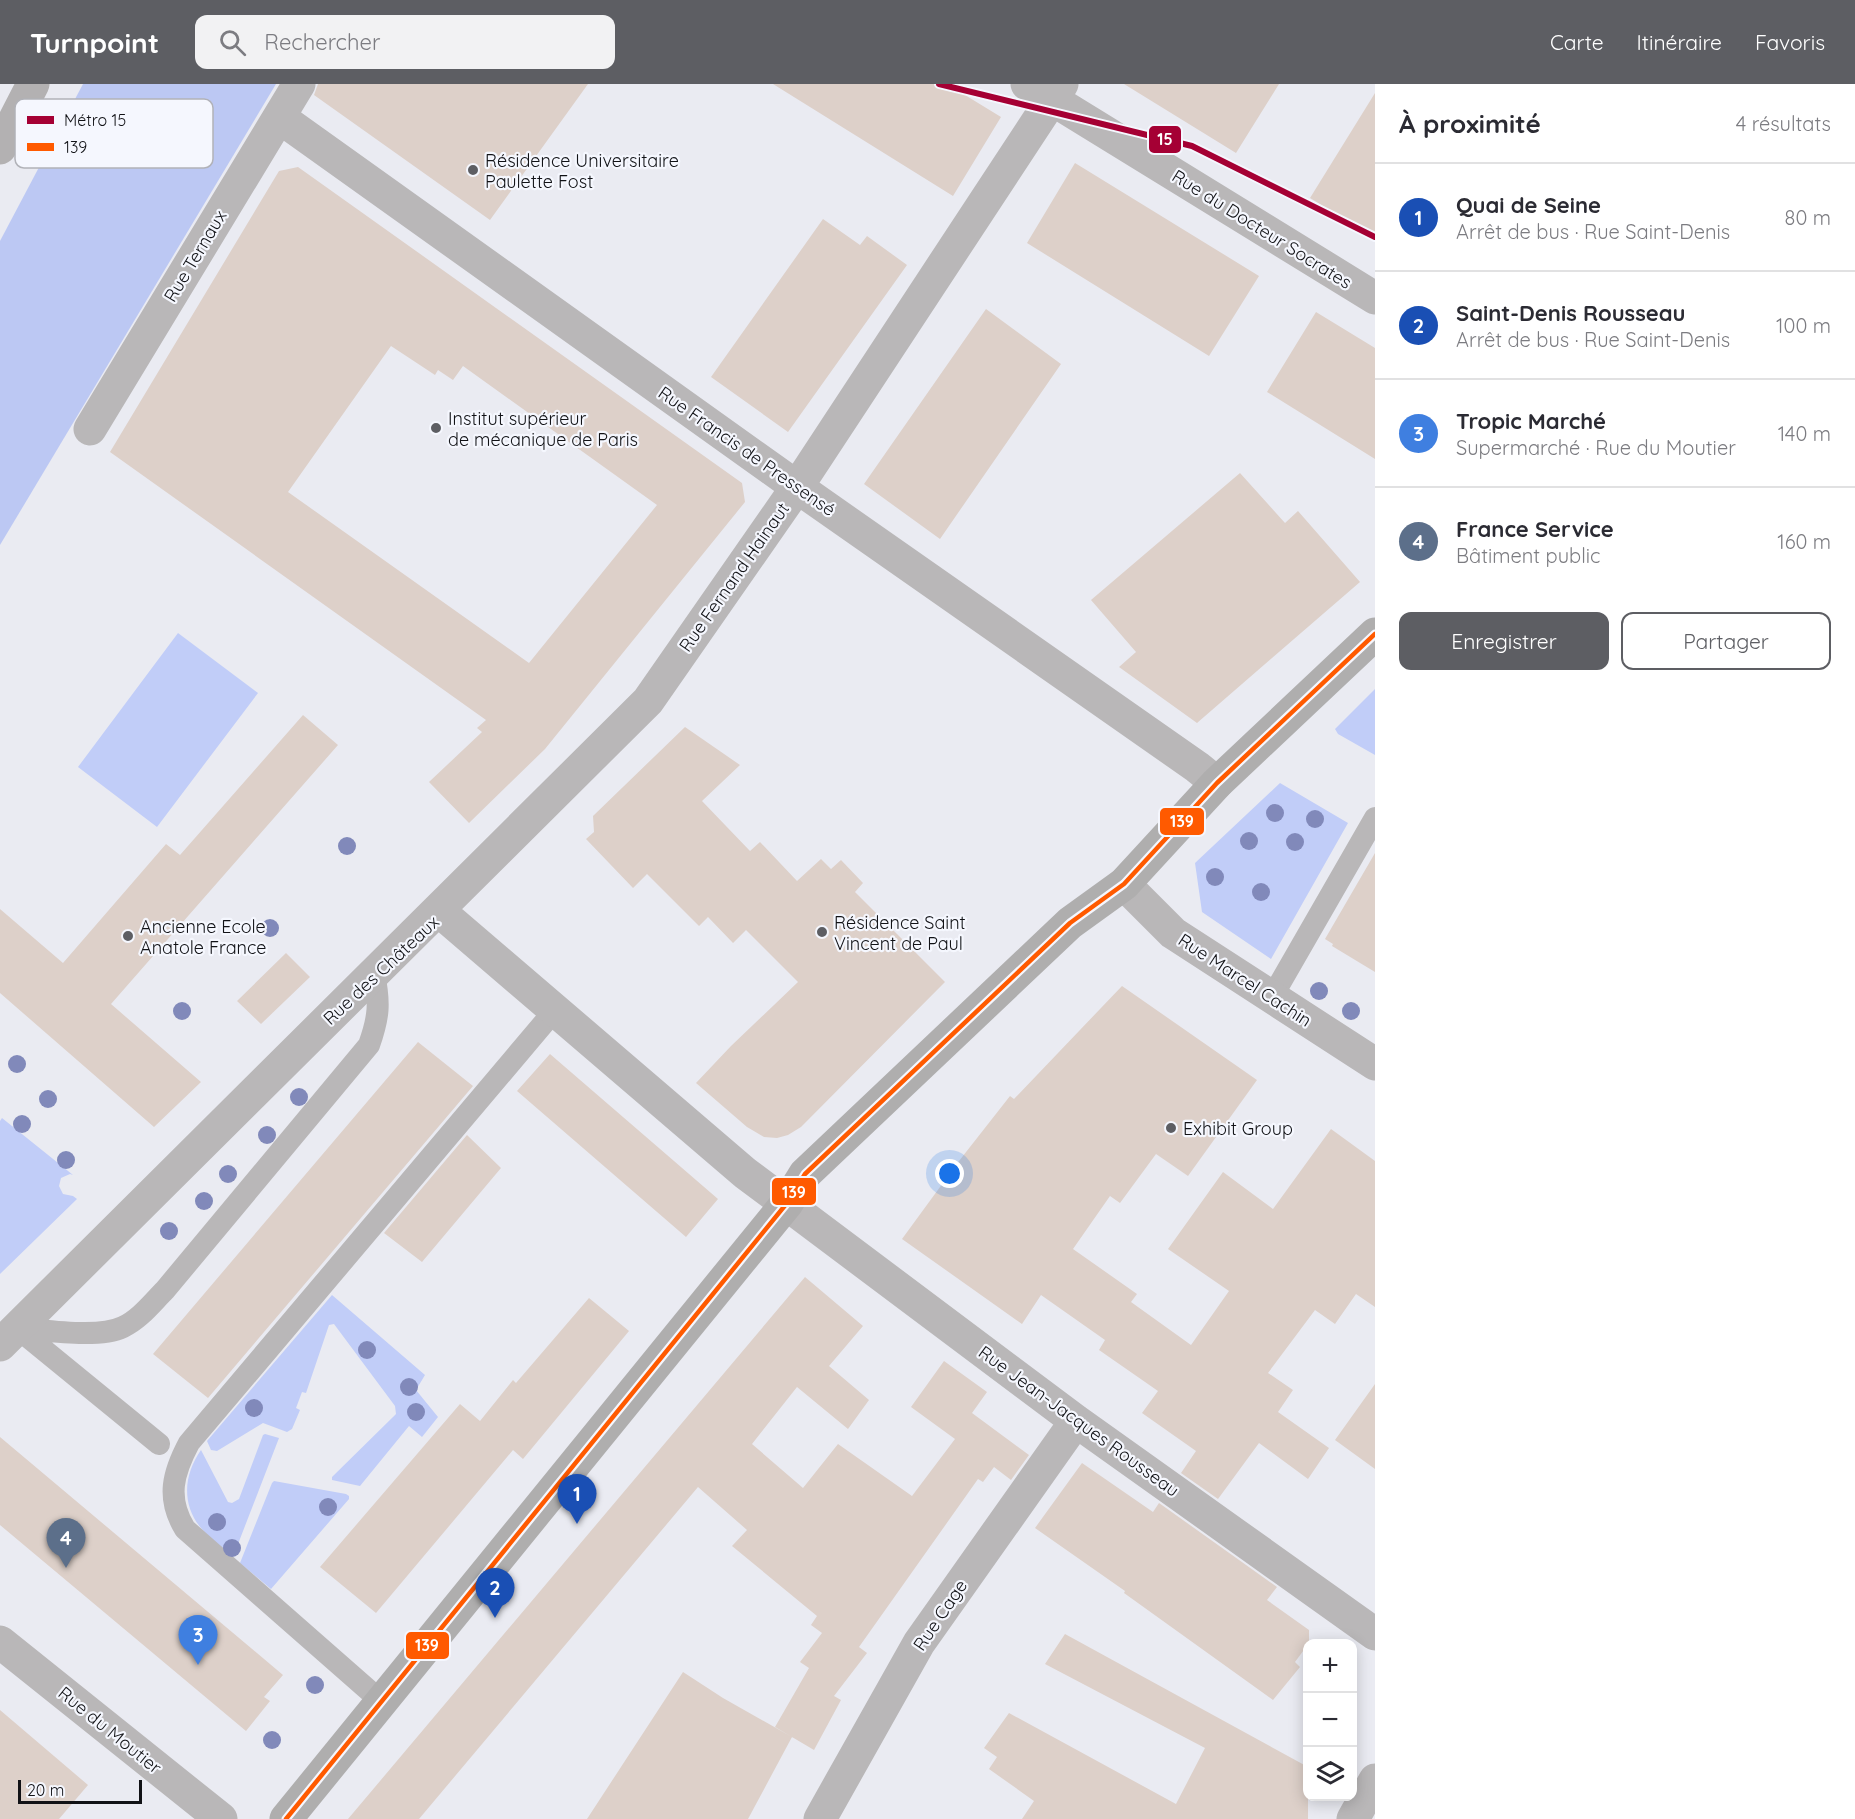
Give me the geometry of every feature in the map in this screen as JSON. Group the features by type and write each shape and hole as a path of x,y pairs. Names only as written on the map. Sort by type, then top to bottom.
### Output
{"main road":[{"path":"25,99 33,84"},
{"path":"0,148 15,119"},
{"path":"286,1819 787,1203 805,1174 1070,924 1124,884 1217,783 1375,634"}],"street":[{"name":"Rue Ternaux","path":"90,429 299,84"},
{"name":"Rue du Docteur Socrates","path":"1047,89 1375,298"},
{"name":"Rue Fernand Hainaut","path":"438,910 648,701 797,487 1047,89"},
{"name":"Rue Francis de Pressensé","path":"279,117 797,487 1178,753 1217,783"},
{"name":"Rue Marcel Cachin","path":"1124,884 1173,933 1375,1064"},
{"name":"Rue des Châteaux","path":"8,1336 438,910 745,1173 787,1203"},
{"name":"Rue Jean-Jacques Rousseau","path":"787,1203 1076,1421 1375,1634"},
{"name":"Rue Cage","path":"820,1819 920,1643 1076,1421"},
{"name":"Rue du Moutier","path":"0,1642 221,1819"},
{"path":"1353,1819 1375,1780"}],"lane":[{"path":"1272,998 1375,818"},
{"path":"8,1336 101,1333 123,1327 141,1315 173,1281 369,1045 376,1024 379,997 374,974"},
{"path":"382,1702 185,1529 178,1518 174,1501 176,1472 189,1443 555,1010"},
{"path":"8,1336 159,1444"}],"shaded area":[{"path":"83,84 276,84 0,545 0,241 39,168 213,168 213,99 75,99"},
{"path":"178,633 258,693 157,827 78,767"},
{"path":"1375,689 1375,755 1338,734 1335,729"},
{"path":"1280,783 1348,823 1271,959 1202,912 1195,863"},
{"path":"2,1118 73,1175 61,1178 59,1186 63,1194 77,1199 0,1274 0,1121"},
{"path":"332,1295 425,1375 416,1390 438,1417 422,1437 409,1426 360,1486 332,1480 332,1477 396,1414 395,1406 334,1324 329,1325 306,1393 302,1392 296,1408 300,1410 292,1429 287,1432 263,1423 217,1451 211,1450 207,1441"},
{"path":"265,1434 279,1438 233,1557 208,1536 195,1519 188,1499 188,1479 201,1450 228,1502 232,1503 239,1499"},
{"path":"274,1481 346,1494 349,1499 271,1589 240,1563"}],"building":[{"name":"Résidence Universitaire Paulette Fost","path":"318,84 588,84 490,220 314,95"},
{"path":"773,84 947,84 1001,117 953,196"},
{"path":"1124,84 1279,84 1236,153"},
{"path":"1375,93 1375,238 1310,198"},
{"path":"1075,163 1259,276 1209,356 1027,243"},
{"path":"298,167 742,483 745,502 545,749 469,823 429,782 482,732 477,728 486,720 110,452 279,171","holes":["391,346 435,375 438,370 453,380 463,366 657,505 529,663 288,492"]},
{"path":"823,219 860,245 867,236 907,265 788,432 711,377"},
{"path":"986,309 1061,364 940,539 864,484"},
{"path":"1316,312 1375,348 1375,459 1267,392"},
{"path":"1240,473 1285,523 1298,511 1360,582 1197,723 1119,667 1136,652 1091,600"},
{"name":"Ancienne Ecole Anatole France","path":"303,715 338,745 111,1004 201,1082 154,1127 0,993 0,909 63,963 166,844 180,855"},
{"name":"Résidence Saint Vincent de Paul","path":"685,727 740,765 702,801 750,851 760,842 797,881 821,859 831,869 841,860 863,883 855,892 945,982 801,1127 788,1135 777,1138 764,1137 747,1127 696,1083 798,982 746,930 733,943 708,917 699,926 647,874 633,888 586,839 594,832 593,816"},
{"path":"1375,853 1375,972 1332,946 1333,944 1325,939"},
{"path":"286,953 310,977 261,1024 237,1001"},
{"path":"1122,986 1257,1080 1188,1176 1156,1154 1120,1203 1110,1196 1073,1249 1137,1294 1131,1302 1191,1345 1229,1291 1168,1249 1223,1172 1273,1209 1331,1129 1375,1161 1375,1307 1356,1294 1335,1324 1315,1310 1268,1373 1293,1390 1278,1412 1329,1448 1308,1479 1259,1443 1218,1499 1181,1473 1196,1451 1142,1413 1158,1391 1099,1350 1105,1340 1041,1295 1022,1324 902,1239 1010,1096 1014,1099"},
{"path":"418,1042 473,1086 208,1398 153,1354"},
{"path":"550,1054 718,1199 686,1237 517,1091"},
{"path":"467,1135 501,1168 422,1262 384,1233"},
{"path":"805,1277 863,1326 829,1366 869,1400 848,1429 797,1387 752,1444 803,1488 838,1444 912,1496 955,1439 911,1407 944,1361 987,1392 972,1413 1029,1455 1011,1480 994,1467 983,1482 978,1479 859,1647 867,1653 834,1696 841,1700 814,1750 775,1727 809,1668 800,1662 822,1633 811,1625 817,1616 732,1546 747,1530 698,1487 419,1819 348,1819"},
{"path":"589,1298 629,1331 523,1459 513,1450 376,1613 320,1567 460,1404 480,1421 513,1380 516,1383"},
{"path":"1375,1384 1375,1469 1335,1440"},
{"path":"0,1437 283,1675 264,1697 270,1701 246,1731 0,1525"},
{"path":"1082,1463 1153,1512 1159,1503 1277,1587 1267,1600 1309,1630 1309,1639 1303,1639 1303,1651 1295,1662 1300,1667 1273,1700 1035,1528"},
{"path":"1065,1634 1303,1764 1303,1801 1308,1801 1308,1819 1022,1819 1034,1801 989,1769 997,1757 984,1748 1009,1713 1176,1804 1205,1748 1045,1664"},
{"path":"683,1672 723,1698 792,1737 748,1819 587,1819"},
{"path":"0,1710 88,1785 59,1819 0,1819"}],"metro line":[{"name":"15","path":"939,84 1192,146 1375,237"}],"transit line":[{"name":"139","path":"286,1819 787,1203 805,1174 1070,923 1124,884 1217,783 1375,634"}],"place":[{"name":"Résidence Universitaire Paulette Fost","path":"473,170"},
{"name":"Institut supérieur de mécanique de Paris","path":"436,428"},
{"name":"Résidence Saint Vincent de Paul","path":"822,932"},
{"name":"Ancienne Ecole Anatole France","path":"128,936"},
{"name":"Exhibit Group","path":"1171,1128"},
{"name":"Quai de Seine","path":"577,1524"},
{"name":"France Service","path":"66,1568"},
{"name":"Saint-Denis Rousseau","path":"495,1618"},
{"name":"Tropic Marché","path":"198,1665"}]}
